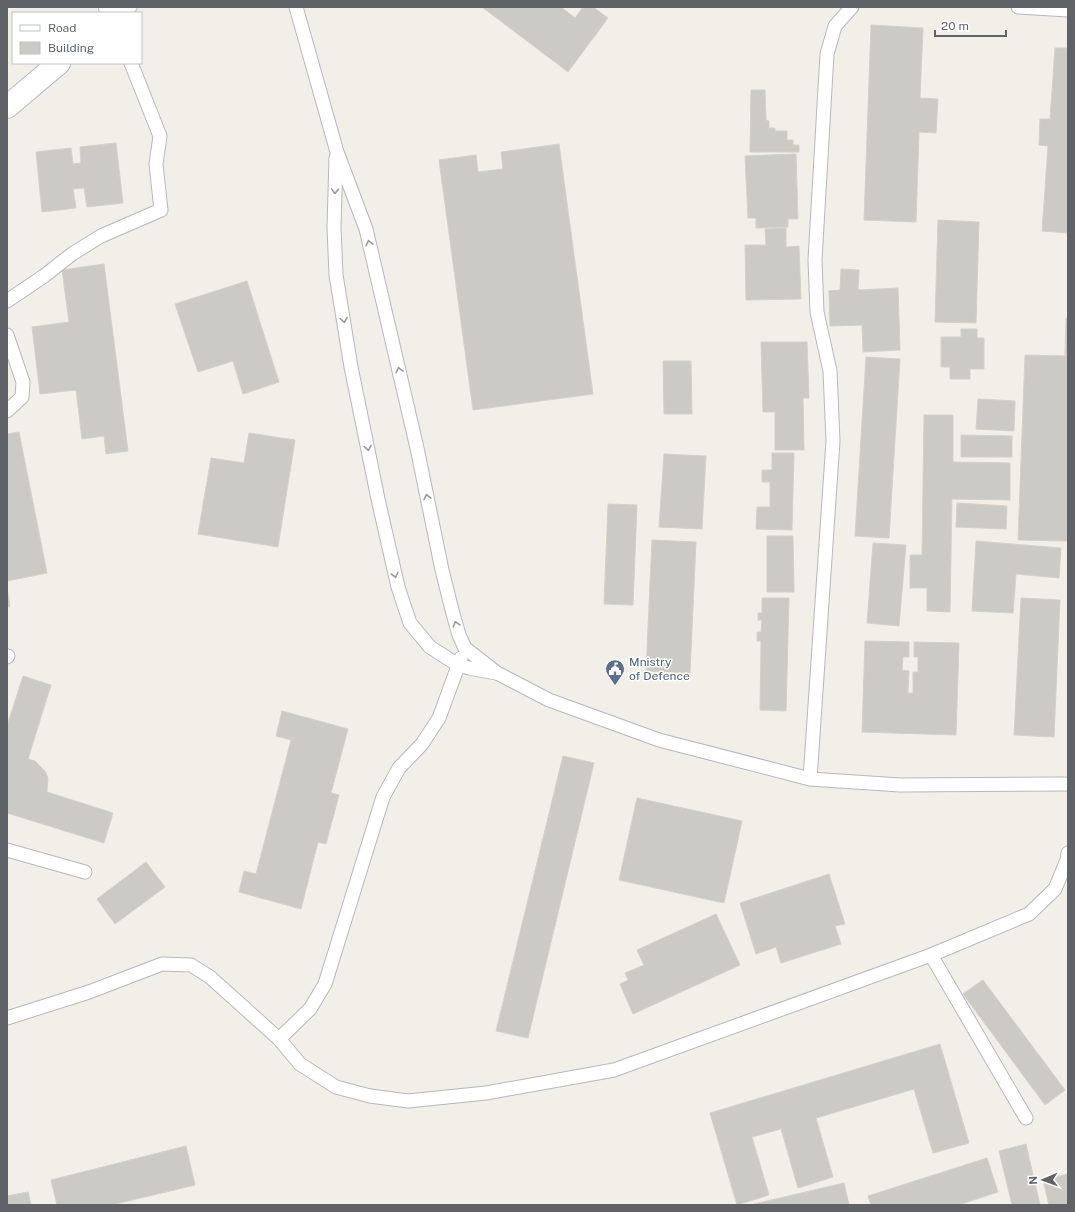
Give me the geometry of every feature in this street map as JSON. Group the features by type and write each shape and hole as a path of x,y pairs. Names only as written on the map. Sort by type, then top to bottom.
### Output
{"street":[{"path":"7,107 58,64"}],"lane":[{"path":"296,7 337,152 366,229 417,448 442,570 459,635 465,648 497,674 549,700 659,740 810,779 900,785 1068,784"},
{"path":"810,779 833,441 830,371 817,312 815,260 827,54 835,26 852,7"},
{"path":"1018,7 1068,10"},
{"path":"7,301 44,276 72,254 101,236 161,210 156,164 160,136 131,64"},
{"path":"337,152 334,227 336,275 351,367 398,587 410,623 430,647 458,664 497,674"},
{"path":"7,335 23,382 22,397 7,411"},
{"path":"279,1039 310,1009 325,984 383,797 398,768 422,744 439,718 465,648"},
{"path":"7,850 84,872"},
{"path":"7,1018 90,992 162,964 191,965 210,977 279,1039 300,1064 336,1087 370,1096 408,1101 486,1093 614,1070 931,955 1029,914 1055,889 1067,860 1068,853"},
{"path":"931,955 1026,1118"}],"building":[{"path":"482,7 561,7 575,18 583,7 593,7 608,18 568,72"},
{"path":"871,25 923,28 920,98 938,99 936,133 919,132 916,222 864,220"},
{"path":"1055,48 1068,48 1068,233 1042,231 1048,146 1039,145 1040,119 1050,119"},
{"path":"751,90 765,90 766,120 769,121 769,128 775,128 775,131 787,131 787,140 793,140 793,145 799,145 799,152 750,152"},
{"path":"116,143 123,203 87,207 84,188 73,189 76,208 42,212 36,152 71,148 73,164 81,163 80,147"},
{"path":"559,144 593,394 473,410 439,160 476,155 478,172 503,169 501,152"},
{"path":"796,154 798,219 788,219 788,227 756,228 756,218 748,218 745,156"},
{"path":"938,220 979,222 976,323 935,322"},
{"path":"786,228 786,247 799,246 801,299 746,300 745,245 766,245 765,229"},
{"path":"104,264 128,451 106,454 104,436 82,439 76,390 40,394 32,327 69,322 62,270"},
{"path":"841,269 859,270 858,290 898,288 900,350 863,352 862,325 830,326 829,291 840,290"},
{"path":"247,281 279,382 243,394 233,361 198,372 175,304"},
{"path":"1066,318 1068,318 1068,541 1018,540 1025,355 1065,356"},
{"path":"961,329 977,329 977,338 984,338 984,369 970,369 970,379 950,379 950,367 941,367 941,337 961,337"},
{"path":"761,342 807,342 809,398 803,398 804,450 775,450 775,412 763,412"},
{"path":"866,357 900,359 889,538 855,536"},
{"path":"663,361 691,361 692,414 664,414"},
{"path":"978,399 1015,401 1014,431 976,429"},
{"path":"924,415 953,415 953,462 1010,463 1010,500 952,499 950,612 927,611 927,588 910,588 910,555 922,555"},
{"path":"19,432 47,573 7,581 7,434"},
{"path":"249,433 295,440 278,547 198,534 211,458 244,463"},
{"path":"961,435 1012,436 1012,457 961,457"},
{"path":"772,453 794,453 792,530 756,529 757,507 770,507 770,482 762,482 762,470 772,470"},
{"path":"664,454 706,456 702,529 659,527"},
{"path":"957,503 1007,506 1006,529 956,527"},
{"path":"608,504 637,505 633,605 604,604"},
{"path":"767,536 793,536 794,592 767,592"},
{"path":"652,540 696,542 690,673 646,671"},
{"path":"976,541 1061,548 1059,578 1016,574 1013,613 972,611"},
{"path":"873,543 906,545 899,626 867,623"},
{"path":"7,588 10,606 7,607"},
{"path":"762,598 789,598 786,711 760,710 761,641 757,641 757,632 761,632 762,620 758,620 758,613 762,613"},
{"path":"1021,598 1060,600 1054,737 1014,735"},
{"path":"865,641 909,642 909,657 903,657 902,670 909,671 908,693 913,693 913,672 918,672 918,657 914,657 914,642 959,643 956,735 862,732"},
{"path":"23,676 51,685 28,759 35,761 45,771 48,778 47,792 113,813 104,843 7,813 7,726"},
{"path":"282,711 348,729 331,793 339,795 326,844 318,842 301,909 239,892 244,871 256,874 291,740 276,736"},
{"path":"563,756 594,763 528,1038 496,1031"},
{"path":"637,798 742,821 724,903 619,880"},
{"path":"146,862 165,887 115,924 97,899"},
{"path":"829,874 845,924 835,926 841,944 781,963 776,947 756,954 740,903"},
{"path":"716,914 740,965 633,1014 620,984 628,980 625,973 644,965 637,950"},
{"path":"983,980 1065,1090 1045,1105 963,994"},
{"path":"940,1044 969,1143 933,1153 914,1089 816,1118 833,1177 798,1188 781,1129 752,1137 769,1195 737,1205 710,1113"},
{"path":"1026,1144 1040,1205 1012,1205 999,1151"},
{"path":"186,1146 195,1185 111,1205 57,1205 51,1180"},
{"path":"987,1158 998,1192 958,1205 871,1205 868,1196"},
{"path":"1068,1174 1068,1205 1049,1205 1043,1180"},
{"path":"844,1183 849,1205 750,1205"},
{"path":"28,1192 31,1205 7,1205 7,1196"}],"place":[{"name":"Mnistry of Defence","path":"615,686"}]}
